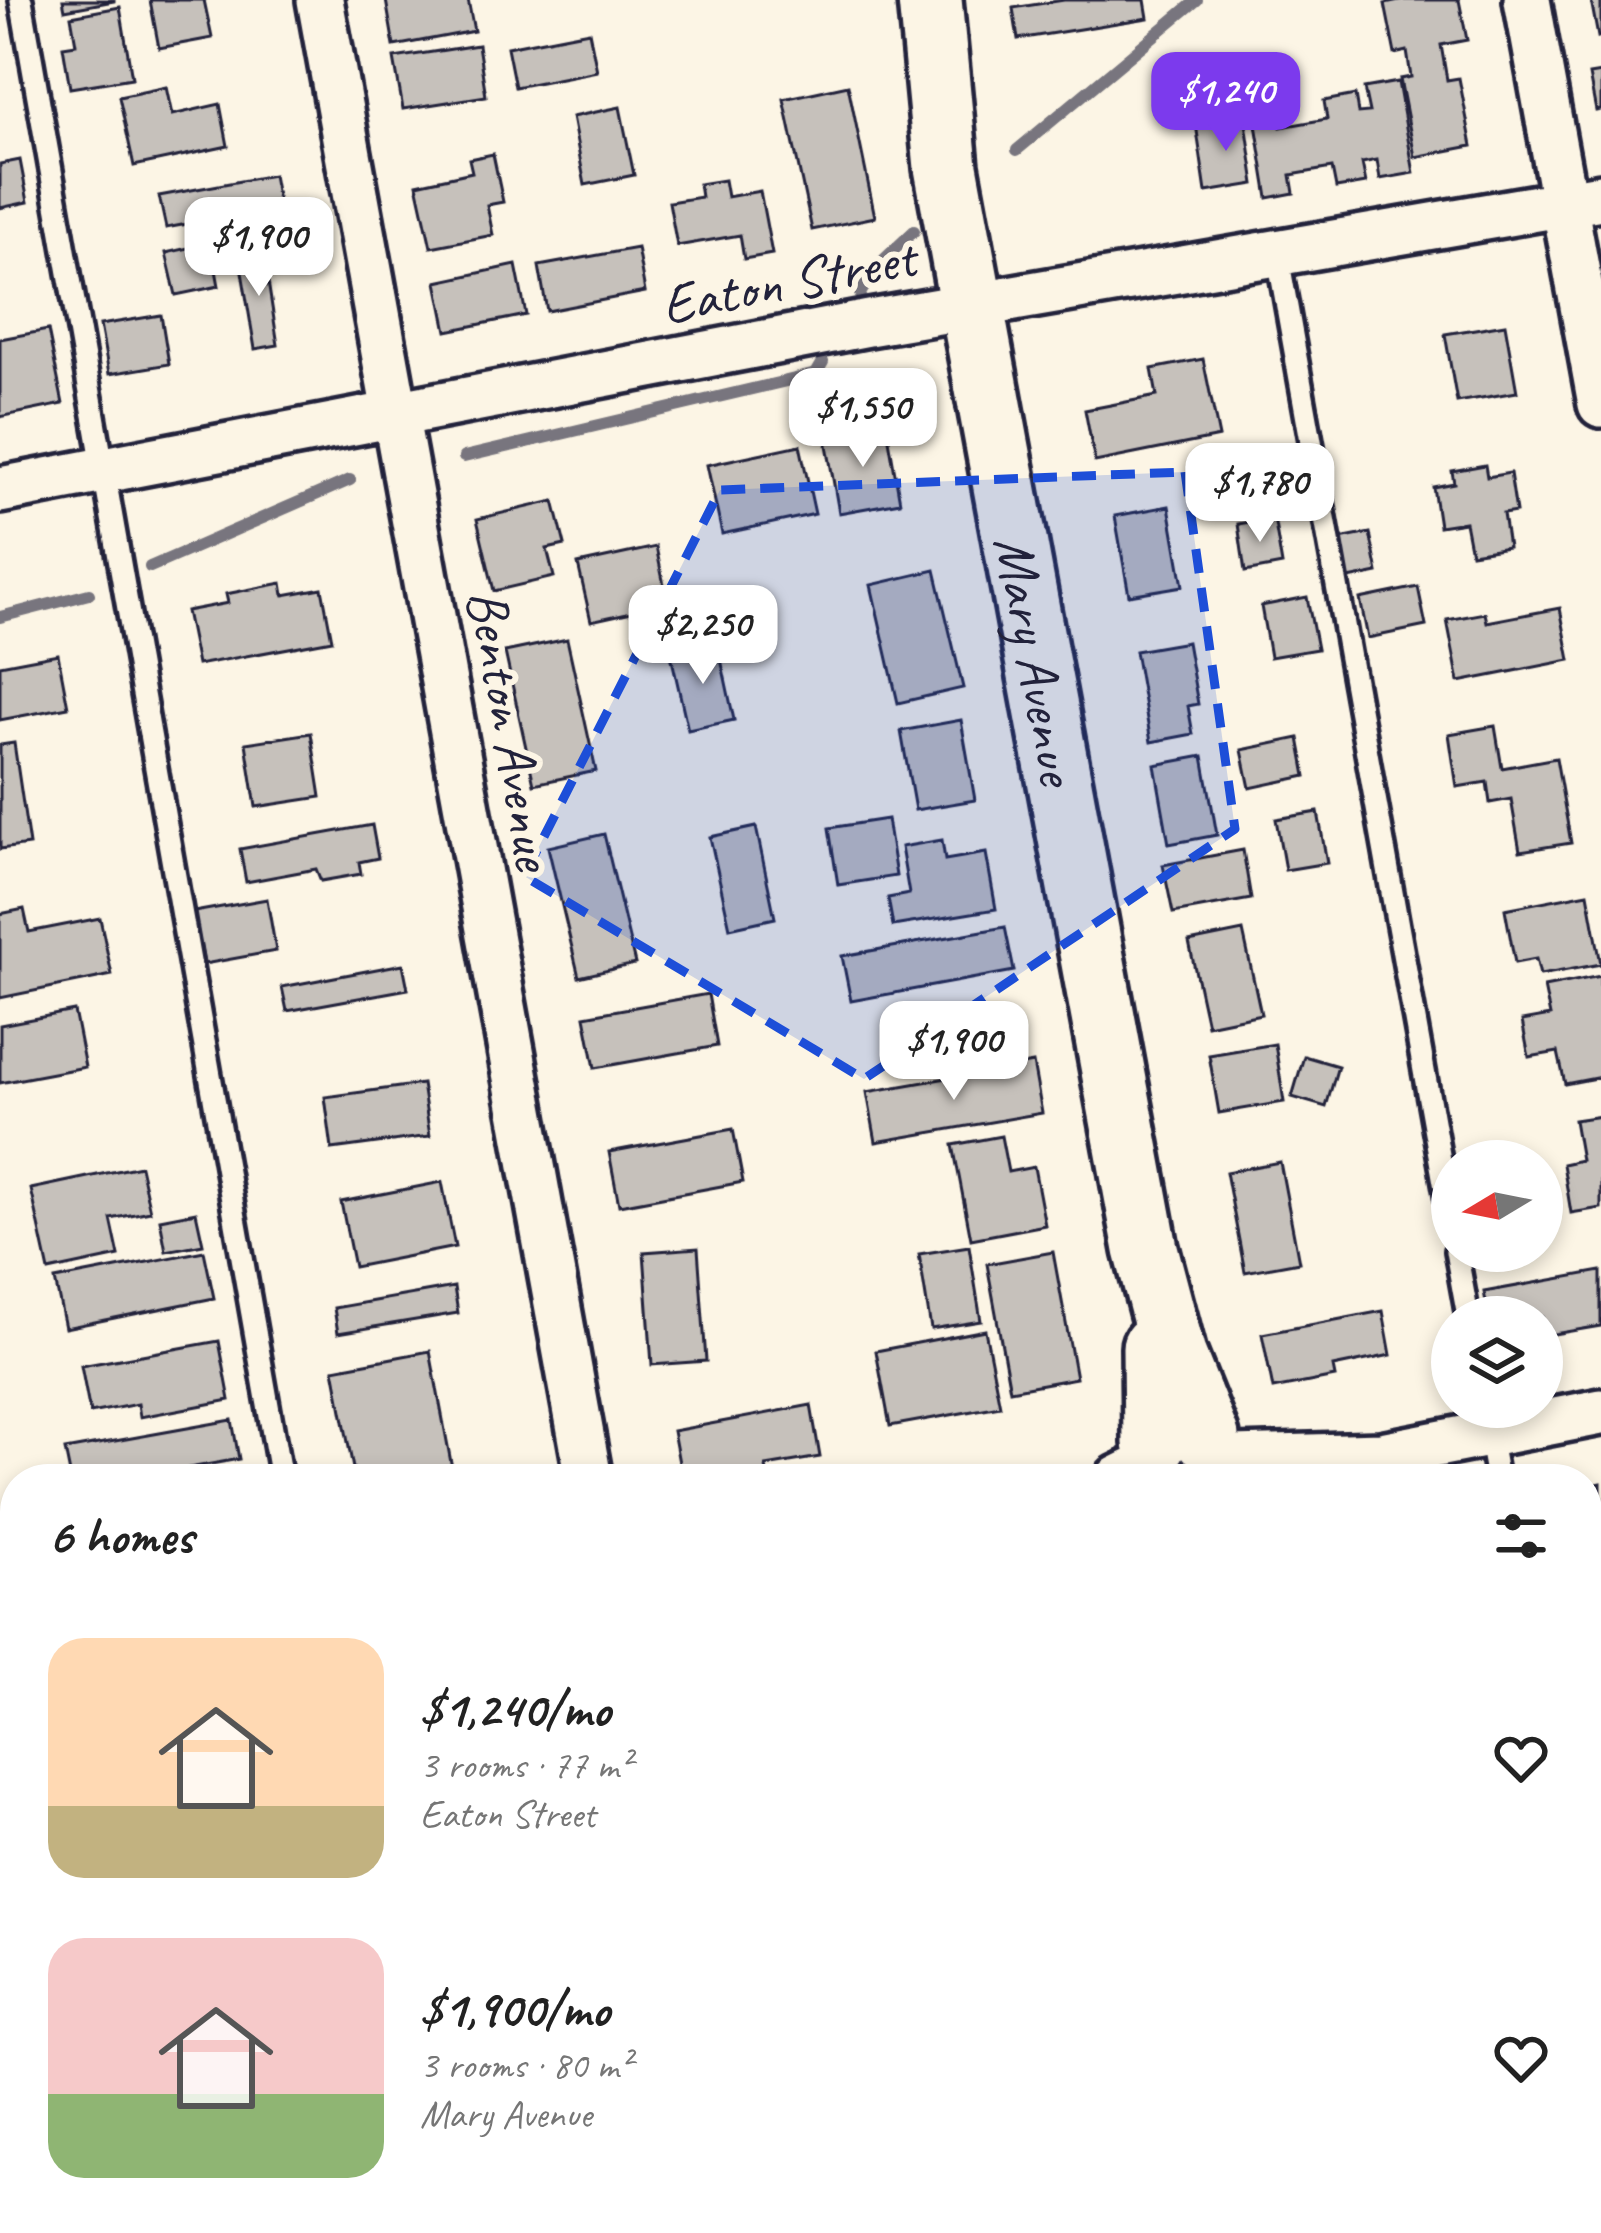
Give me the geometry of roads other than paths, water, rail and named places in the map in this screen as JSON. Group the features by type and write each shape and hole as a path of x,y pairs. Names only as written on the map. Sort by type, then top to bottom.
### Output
{"street":[{"name":"Benton Avenue","path":"320,0 586,1464"},
{"name":"Mary Avenue","path":"929,0 946,167 1146,1249 1158,1385 1174,1464"},
{"path":"1527,0 1583,199 1601,404"},
{"name":"Eaton Street","path":"0,490 1277,251 1583,199"},
{"path":"1563,1415 1601,1412"},
{"path":"1360,1464 1463,1428"},
{"path":"1174,1464 1382,1455"}],"lane":[{"path":"21,0 278,1464"},
{"path":"1277,251 1436,1140"},
{"path":"1488,1428 1494,1464"}],"waterway":[{"path":"1017,150 1197,0"},
{"path":"860,294 875,268 914,231"},
{"path":"464,457 816,374 823,362"},
{"path":"150,567 350,480"},
{"path":"0,617 89,594"}]}
